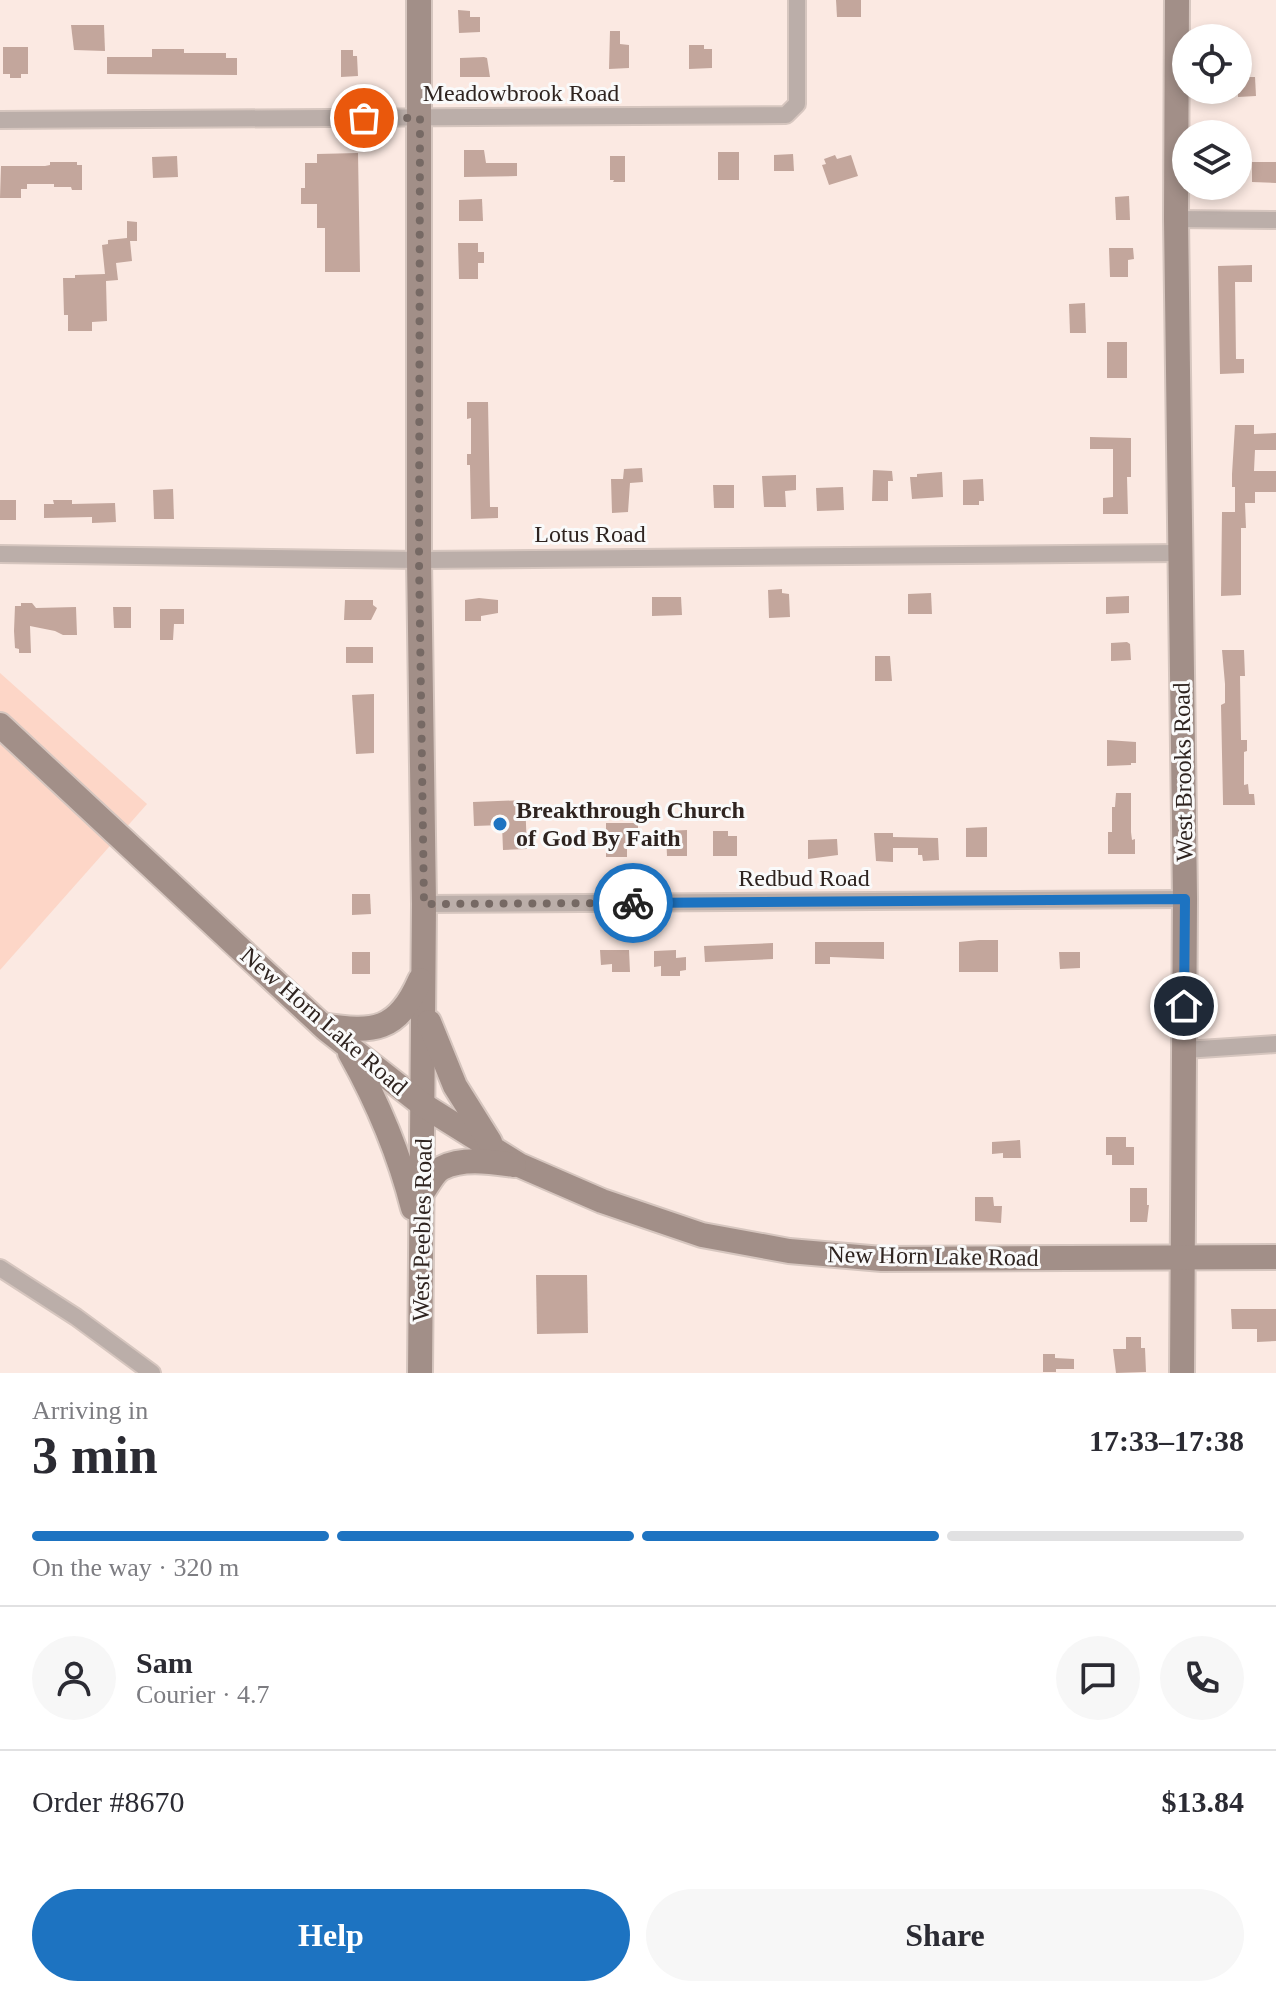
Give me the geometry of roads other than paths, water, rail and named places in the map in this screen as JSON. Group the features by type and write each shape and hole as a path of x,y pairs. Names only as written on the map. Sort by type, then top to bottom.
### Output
{"main road":[{"name":"West Peebles Road","path":"419,0 419,560 424,904 420,1373"},
{"name":"West Brooks Road","path":"1177,0 1176,219 1185,899 1182,1373"},
{"name":"New Horn Lake Road","path":"0,725 345,1044 423,1105 496,1151 519,1165 602,1201 702,1235 789,1251 882,1259 1276,1257"},
{"path":"321,1025 353,1030 379,1028 409,1004 423,974"},
{"path":"423,1006 455,1086 496,1151"},
{"path":"345,1044 396,1148 421,1242"},
{"path":"422,1193 440,1169 456,1163 473,1161 519,1165"}],"street":[{"name":"Meadowbrook Road","path":"0,120 786,115 797,104 797,0"},
{"path":"1176,219 1276,220"},
{"name":"Lotus Road","path":"0,554 419,560 1180,553"},
{"name":"Redbud Road","path":"424,904 1185,899"},
{"path":"1185,1050 1276,1044"},
{"path":"0,1268 76,1317 152,1373"}],"place":[{"name":"Breakthrough Church of God By Faith","path":"500,824"}]}
